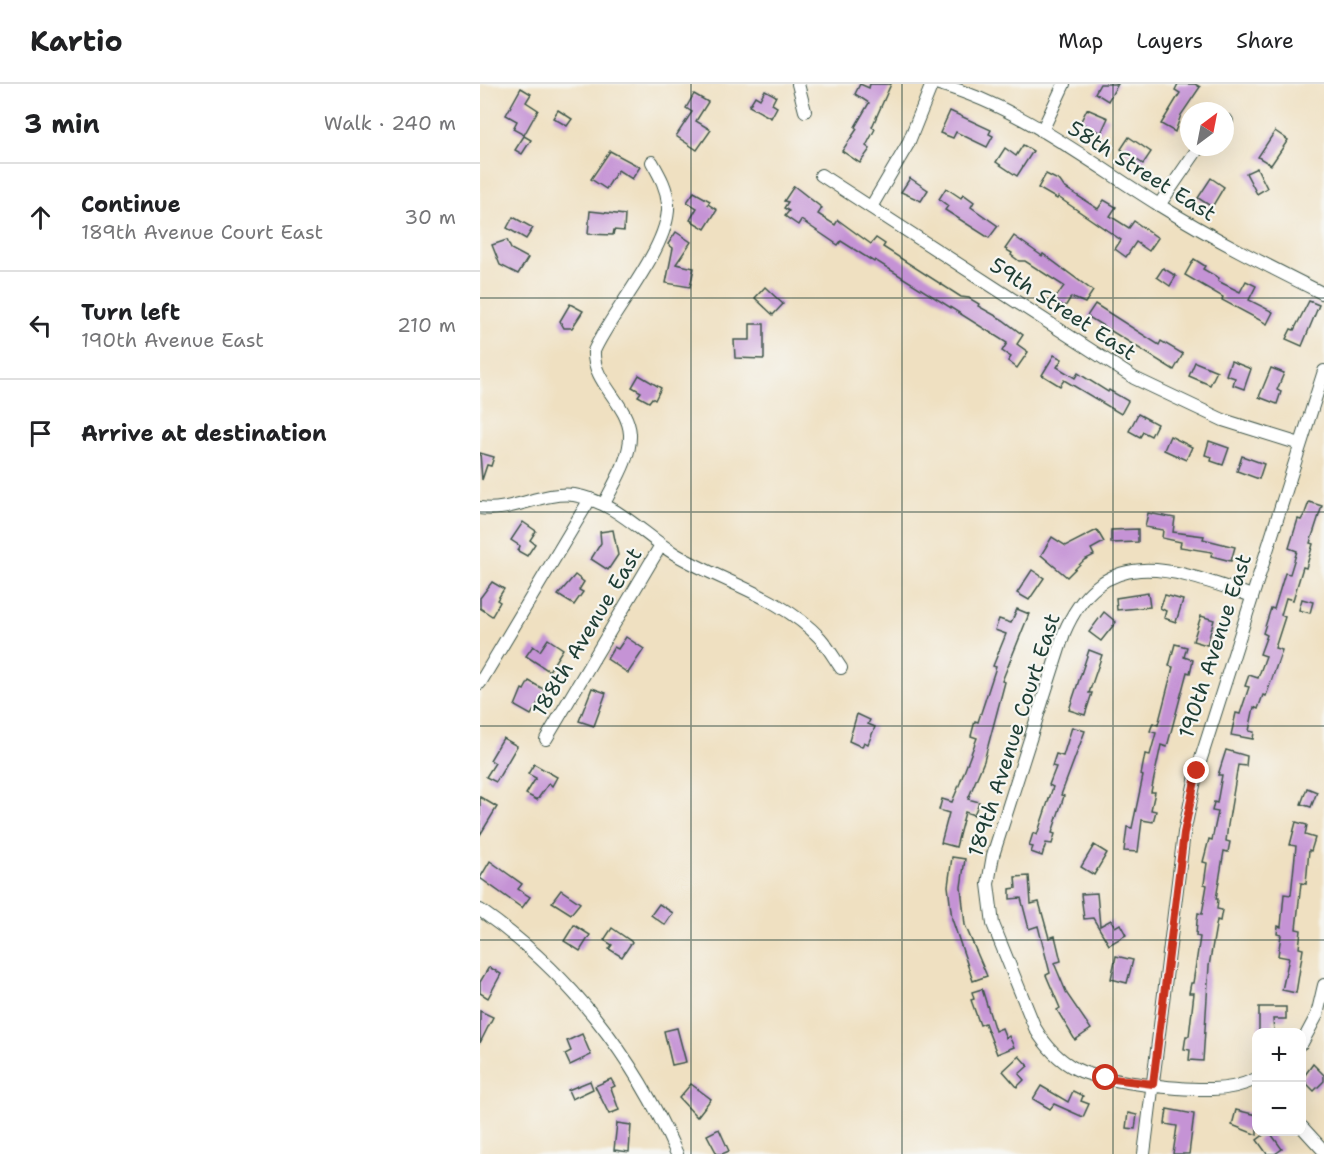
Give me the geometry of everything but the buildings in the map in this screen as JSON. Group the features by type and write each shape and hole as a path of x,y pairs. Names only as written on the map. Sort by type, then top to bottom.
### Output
{"street":[{"path":"798,84 805,111"},
{"path":"871,207 909,144 932,84"},
{"name":"58th Street East","path":"939,84 991,103 1042,131 1223,243 1324,294"},
{"path":"1042,131 1064,84"},
{"path":"1159,205 1193,156"},
{"path":"604,504 622,464 630,434 626,418 594,367 594,351 664,231 668,206 664,183 652,162"},
{"name":"59th Street East","path":"821,175 1134,378 1222,420 1300,444"},
{"name":"190th Avenue East","path":"1144,1154 1187,813 1203,750 1324,371"},
{"path":"480,508 503,507 561,494 604,504 630,520 661,545 765,599 795,618 820,638 842,668"},
{"path":"480,683 590,499"},
{"name":"188th Avenue East","path":"546,739 661,545"},
{"name":"189th Avenue Court East","path":"1252,596 1158,568 1125,573 1090,593 1075,611 1064,633 990,864 988,894 993,924 1035,1028 1043,1041 1064,1062 1077,1070 1106,1078 1153,1084 1214,1089 1232,1087 1252,1080"},
{"path":"480,910 532,951 587,1007 640,1079 677,1154"},
{"path":"1306,1036 1317,1015 1324,985"},
{"path":"1306,1132 1324,1152"}],"route":[{"path":"1106,1078 1153,1084 1184,833 1197,771"}]}
